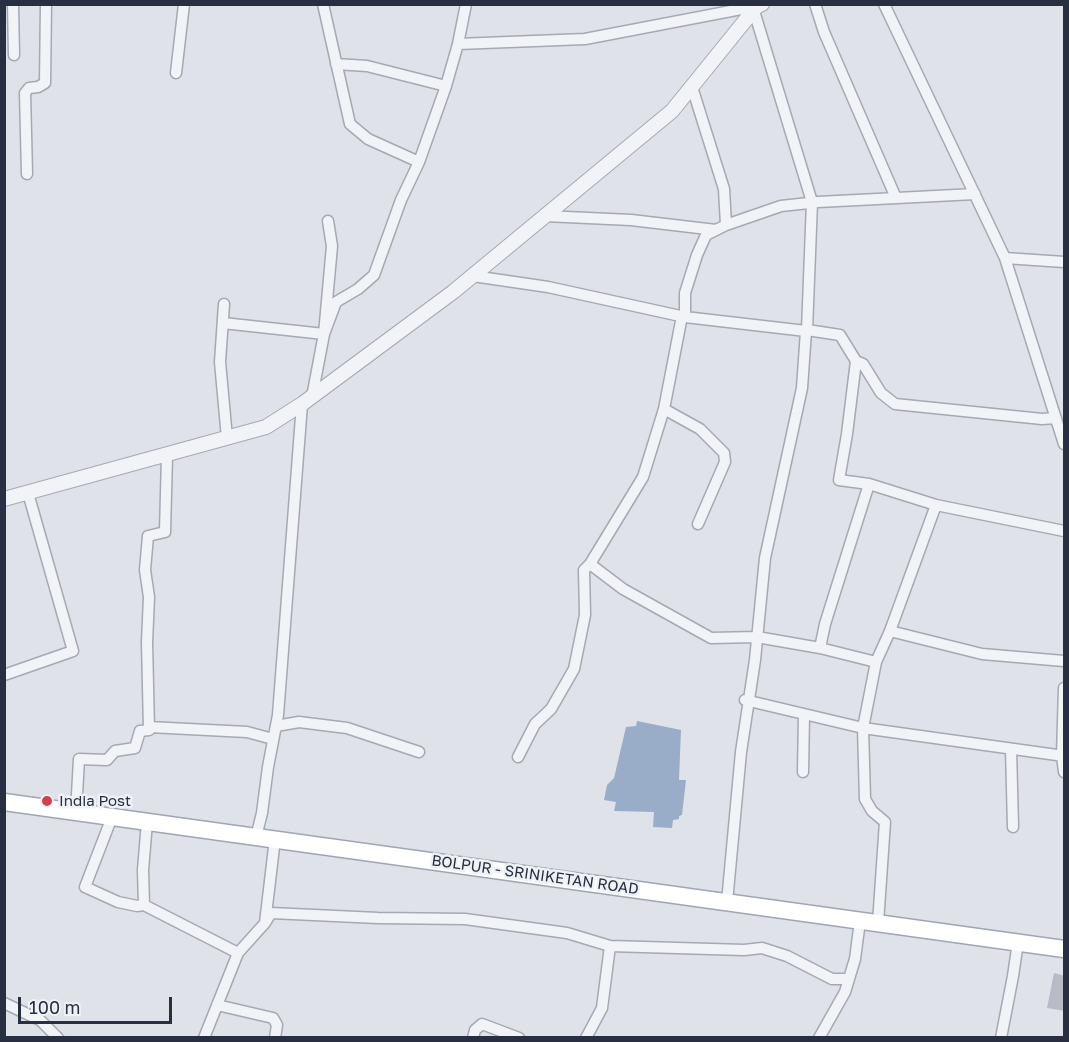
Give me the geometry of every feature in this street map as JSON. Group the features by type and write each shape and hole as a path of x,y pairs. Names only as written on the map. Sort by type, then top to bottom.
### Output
{"main road":[{"name":"BOLPUR - SRINIKETAN ROAD","path":"4,802 1065,949"}],"street":[{"path":"13,4 14,55"},
{"path":"27,174 24,93 29,88 45,83 46,4"},
{"path":"176,73 183,4"},
{"path":"323,4 350,124 368,139 419,162"},
{"path":"256,837 276,726 307,400 324,334 336,302 358,289 374,275 401,200 419,162 446,86 458,45 466,4"},
{"path":"815,4 824,32 896,198"},
{"path":"884,4 1005,258 1065,444"},
{"path":"458,45 585,39 730,8 758,7"},
{"path":"4,500 266,427 307,400 472,276 672,111 758,7"},
{"path":"758,7 812,202 807,330 840,336 856,361 863,364 881,393 895,404 1042,419 1056,418"},
{"path":"336,64 367,66 446,86"},
{"path":"692,87 724,189 721,228"},
{"path":"518,757 535,724 551,709 574,669 585,615 584,570 591,564 643,477 664,409 684,316 685,293 706,235 781,206 812,202 975,194"},
{"path":"545,216 631,220 721,228"},
{"path":"324,334 332,246 328,221"},
{"path":"1005,258 1065,262"},
{"path":"472,276 548,287 684,316 806,331 802,388 765,558 757,638 741,752 727,902"},
{"path":"224,304 220,362 227,438"},
{"path":"223,323 324,334"},
{"path":"856,361 848,434 839,480 869,484 936,505 1065,531"},
{"path":"664,409 700,429 724,453 725,462 698,524"},
{"path":"76,812 79,759 107,760 115,751 135,748 140,731 149,730 147,642 149,597 145,570 148,536 165,532 167,456"},
{"path":"820,648 825,624 869,484"},
{"path":"4,675 73,651 28,493"},
{"path":"878,923 885,822 872,812 865,799 863,728 876,662 890,631 936,505"},
{"path":"591,564 623,589 711,638 757,638 820,648 876,662"},
{"path":"890,631 982,654 1065,661"},
{"path":"1065,688 1063,756 1065,772"},
{"path":"747,700 863,728 1063,756"},
{"path":"802,772 804,714"},
{"path":"276,726 299,722 347,728 419,752"},
{"path":"149,727 247,732 273,739"},
{"path":"1011,749 1013,827"},
{"path":"112,817 85,887 118,902 144,905 238,953"},
{"path":"144,905 143,870 147,822"},
{"path":"265,923 274,839"},
{"path":"204,1038 238,953 271,913 465,919 567,933 610,946 744,950 762,948 787,956 832,979 849,979"},
{"path":"819,1038 845,992 855,959 860,921"},
{"path":"1001,1038 1017,942"},
{"path":"586,1038 602,1008 610,946"},
{"path":"4,1003 40,1020 58,1038"},
{"path":"217,1005 273,1018 277,1025 275,1038"},
{"path":"473,1038 475,1030 482,1024 519,1038"}],"water":[{"path":"637,721 681,730 679,780 686,780 682,815 679,819 673,820 672,828 653,827 654,812 614,811 616,802 604,800 607,785 614,778 626,727 636,726"}],"building":[{"path":"1054,973 1065,976 1065,1011 1047,1008"}],"place":[{"name":"India Post","path":"47,801"}]}
